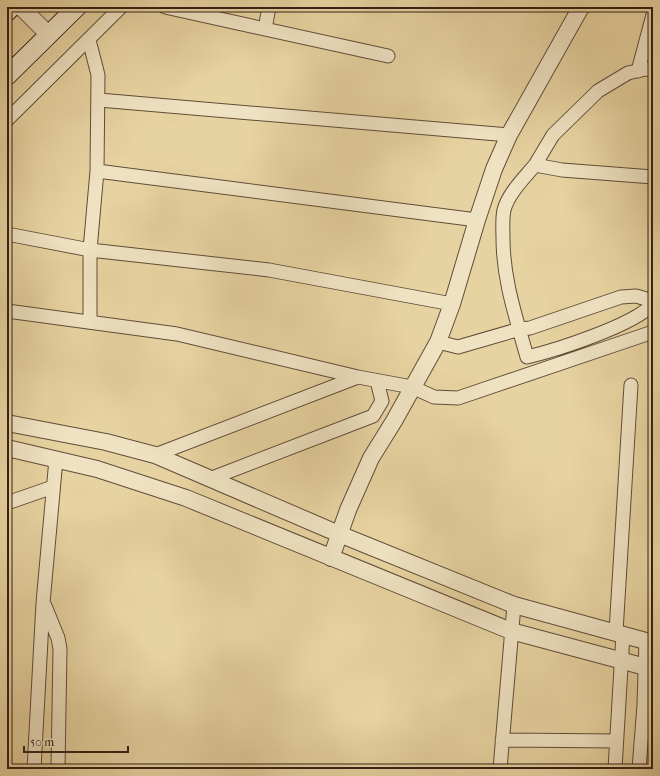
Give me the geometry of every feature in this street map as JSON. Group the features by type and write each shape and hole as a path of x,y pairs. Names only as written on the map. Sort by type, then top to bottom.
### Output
{"main road":[{"path":"7,12 12,7"},
{"path":"7,76 49,35 71,9"}],"street":[{"path":"22,7 49,35"},
{"path":"7,120 121,7"},
{"path":"165,7 388,56"},
{"path":"265,29 269,7"},
{"path":"331,558 348,510 372,458 438,342 452,304 476,220 494,169 510,135 581,7"},
{"path":"638,71 653,15"},
{"path":"89,40 98,75 99,100 97,171 90,250 90,321"},
{"path":"438,342 458,347 520,329 530,328 621,297 636,296 653,303 646,312 631,320 557,348 527,357 520,329 512,309 504,269 503,222 504,209 518,186 535,165 553,135 586,101 628,73 653,70"},
{"path":"99,100 510,135"},
{"path":"535,165 570,170 653,177"},
{"path":"97,171 476,220"},
{"path":"7,234 90,250 269,270 452,304"},
{"path":"7,311 90,321 177,334 358,377 412,387 434,396 458,398 653,332"},
{"path":"156,455 358,377"},
{"path":"212,478 373,416 382,400 377,381"},
{"path":"615,769 622,661 619,633 631,385"},
{"path":"7,423 106,442 156,455 340,534 514,604 649,641 649,668 639,769"},
{"path":"7,448 97,469 186,498 511,631 649,668"},
{"path":"34,769 43,602 56,459"},
{"path":"7,503 53,487"},
{"path":"43,602 58,638 60,649 58,769"},
{"path":"500,769 514,604"},
{"path":"502,740 616,741"}]}
